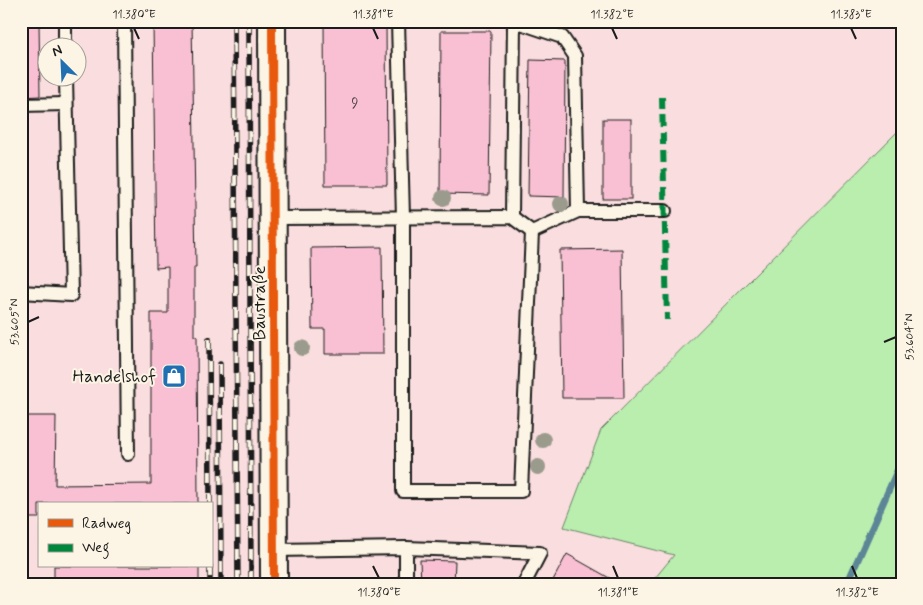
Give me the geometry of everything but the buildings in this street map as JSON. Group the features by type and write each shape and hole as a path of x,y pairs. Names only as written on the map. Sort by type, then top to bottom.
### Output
{"street":[{"name":"Baustraße","path":"272,21 274,584"}],"lane":[{"path":"65,21 65,38"},
{"path":"124,21 128,454"},
{"path":"398,21 403,218 403,491 521,491 532,232"},
{"path":"512,217 515,21 562,37 575,56 578,211"},
{"path":"21,292 71,294 66,88"},
{"path":"21,105 66,104"},
{"path":"532,232 578,211 664,211"},
{"path":"273,218 512,217 532,232"},
{"path":"406,548 406,584"},
{"path":"274,550 406,548 540,553 524,584"}],"shaded area":[{"path":"21,21 902,21 902,127 601,430 675,555 650,584 21,584"}],"green space":[{"path":"902,127 902,584 650,584 674,555 564,527 601,430"}],"waterway":[{"path":"847,584 902,460"}],"railway":[{"path":"234,21 238,584"},
{"path":"249,21 251,584"},
{"path":"209,339 210,502"},
{"path":"220,364 221,584"},
{"path":"210,568 210,584"}],"marked path":[{"path":"662,97 667,320"}],"cycle path":[{"path":"272,21 274,584"}],"place":[{"name":"Handelshof","path":"174,376"}]}
